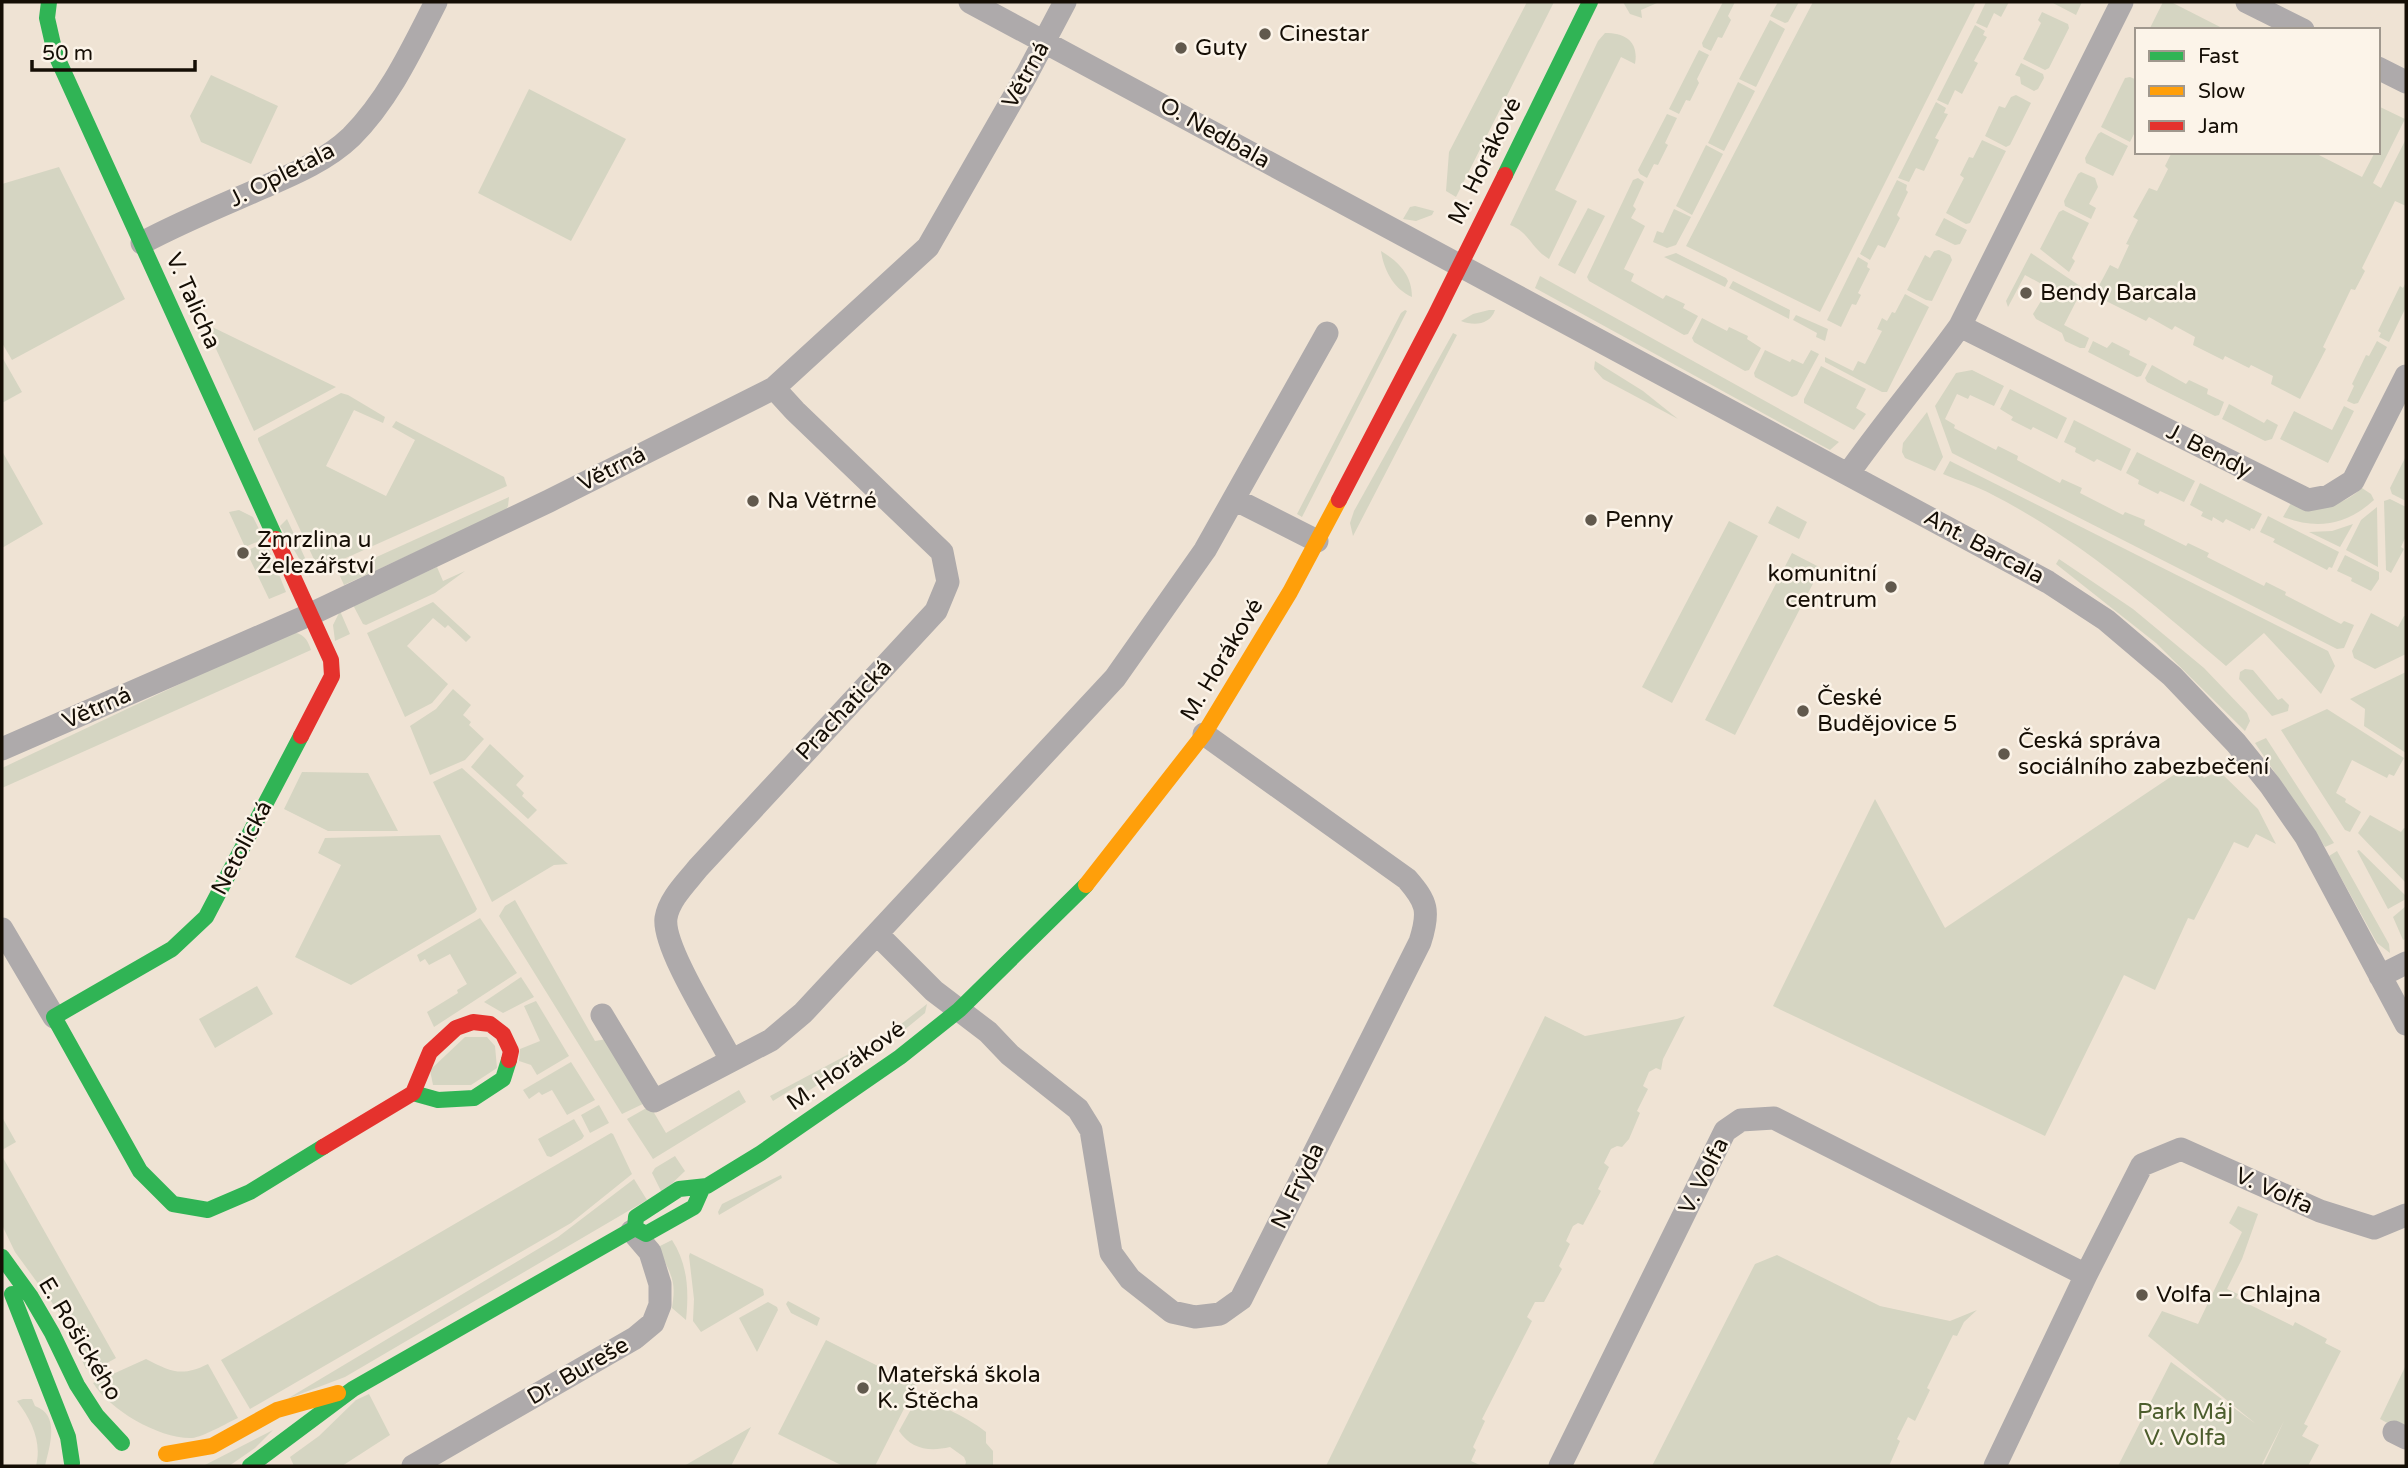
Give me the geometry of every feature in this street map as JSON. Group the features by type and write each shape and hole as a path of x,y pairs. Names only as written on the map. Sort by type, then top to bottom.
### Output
{"street":[{"name":"V. Talicha","path":"49,2 47,18 55,53 309,615"},
{"name":"J. Opletala","path":"142,243 294,174 349,139 371,115 406,61 436,2"},
{"name":"O. Nedbala","path":"970,2 1460,264"},
{"name":"Větrná","path":"2,749 309,615 549,501 774,388 928,247 1065,2"},
{"name":"M. Horákové","path":"634,1230 636,1217 658,1201 682,1188 702,1189 761,1153 900,1057 959,1010 1096,876 1205,734 1290,592 1460,264 1590,2"},
{"path":"1848,474 1880,427 1935,361 1960,326 2122,2"},
{"path":"2247,2 2299,28"},
{"path":"2380,69 2406,82"},
{"name":"Ant. Barcala","path":"1460,264 2048,582 2106,620 2172,676 2236,743 2270,785 2306,837 2406,1024"},
{"name":"J. Bendy","path":"1960,326 2308,500 2329,496 2353,481 2406,376"},
{"path":"602,1015 654,1101 771,1040 803,1013 1115,678 1205,550 1327,333"},
{"name":"Prachatická","path":"731,1060 671,946 666,918 675,897 936,611 948,582 942,552 774,388"},
{"path":"1234,499 1317,541"},
{"name":"Netolická","path":"54,1017 172,949 206,918 332,676 331,660 309,615"},
{"name":"N. Frýda","path":"959,1010 1078,1109 1091,1130 1111,1253 1130,1279 1171,1312 1195,1317 1220,1314 1241,1299 1420,942 1427,920 1422,896 1407,878 1205,734"},
{"path":"2,929 140,1171 173,1204 208,1210 250,1192 413,1093 430,1052 456,1028 473,1022 490,1024 503,1034 511,1051 503,1079 474,1098 438,1100 413,1093"},
{"path":"878,935 934,991 959,1010"},
{"path":"2380,976 2406,963"},
{"name":"V. Volfa","path":"1560,1466 1725,1131 1741,1120 1774,1118 2086,1275"},
{"name":"V. Volfa","path":"1995,1466 2086,1275 2142,1166 2181,1149 2320,1211 2374,1228 2406,1215"},
{"name":"M. Horákové","path":"250,1466 353,1389 634,1230 646,1234 694,1207 702,1189"},
{"name":"Dr. Bureše","path":"413,1466 635,1338 653,1323 660,1305 660,1284 650,1252 634,1230"},
{"name":"E. Rošického","path":"2,1257 36,1306 77,1385 91,1406 127,1443 104,1446"},
{"name":"E. Rošického","path":"2,1263 19,1315 68,1437 70,1465"},
{"name":"M. Horákové","path":"182,1466 161,1451 212,1446 277,1410 353,1389"},
{"path":"70,1465 87,1452"}],"green space":[{"path":"1527,2 1554,2 1456,197 1446,191 1449,152"},
{"path":"1623,2 1657,3 1641,10 1642,18 1630,14"},
{"path":"1723,2 1735,2 1728,16 1731,20 1722,38 1718,37 1711,51 1703,47 1702,43"},
{"path":"1778,2 1799,2 1788,22 1770,16"},
{"path":"1813,2 1976,2 1820,312 1686,246"},
{"path":"1986,2 2009,2 2001,17 1994,13 1987,28 1976,23"},
{"path":"2051,2 2082,2 2076,15"},
{"path":"2163,2 2171,2 2222,28 2150,28"},
{"path":"2042,12 2068,24 2069,28 2049,68 2045,70 2023,59 2041,23 2038,20"},
{"path":"1770,20 1785,29 1756,87 1739,79"},
{"path":"1975,25 1985,31 1983,35 1987,37 1974,61 1978,63 1962,94 1955,90 1948,105 1937,100"},
{"path":"1605,33 1629,40 1635,50 1635,64 1621,57 1555,190 1577,201 1549,259 1522,232 1510,225 1598,41"},
{"path":"1699,50 1709,55 1690,101 1686,100 1679,114 1669,109"},
{"path":"2021,63 2043,74 2044,78 2038,89 2034,91 2021,84 2020,77 2015,75"},
{"path":"211,75 278,106 251,164 201,142 190,116"},
{"path":"2125,78 2135,79 2135,132 2130,142 2101,127"},
{"path":"1738,82 1755,91 1724,151 1708,143"},
{"path":"529,89 626,139 571,241 478,193"},
{"path":"2016,95 2031,103 2010,145 2006,147 1985,136 1999,106 2005,108 2011,97"},
{"path":"1936,102 1946,108 1944,113 1948,114 1935,138 1939,140 1924,171 1916,168 1909,182 1898,178"},
{"path":"2380,107 2405,119 2373,183 2381,188 2406,139 2406,206 2395,201 2362,268 2365,271 2355,290 2351,289 2323,347 2326,349 2300,399 2271,384 2273,376 2225,356 2223,360 2193,345 2195,337 2175,326 2172,330 2149,317 2146,321 2094,295 2110,265 2118,269 2138,220 2133,217 2149,188 2157,191 2168,169 2165,166 2171,154 2317,154 2362,177 2374,154 2380,154"},
{"path":"1667,114 1677,118 1658,165 1654,164 1647,178 1638,170"},
{"path":"2101,132 2128,146 2113,176 2086,163 2085,158"},
{"path":"1982,140 2006,151 1970,223 1966,224 1946,213 1964,178 1960,175"},
{"path":"1706,145 1723,154 1692,215 1676,206"},
{"path":"59,167 125,299 12,360 2,343 2,184"},
{"path":"2081,172 2095,178 2098,187 2089,204 2096,208 2091,219 2065,206 2064,201"},
{"path":"1638,178 1644,182 1633,206 1636,209 1631,218 1645,226 1624,269 1634,274 1631,281 1663,299 1666,295 1685,304 1683,308 1698,316 1688,334 1684,335 1589,281 1587,277 1633,180"},
{"path":"1897,180 1907,185 1908,192 1897,215 1900,218 1885,248 1878,245 1870,260 1860,254"},
{"path":"1410,207 1434,211 1432,215 1416,221 1403,219"},
{"path":"1588,208 1605,216 1575,274 1558,265"},
{"path":"1674,209 1691,217 1676,245 1667,248 1653,242 1657,231 1663,233"},
{"path":"2063,210 2089,223 2072,258 2075,261 2069,272 2040,249 2059,212"},
{"path":"1944,218 1967,230 1960,244 1955,245 1935,235"},
{"path":"1939,250 1950,255 1952,260 1932,301 1926,300 1907,290 1925,255 1930,258 1934,251"},
{"path":"1381,251 1403,270 1410,282 1412,297 1400,289 1391,278"},
{"path":"1676,253 1726,278 1728,281 1725,287 1664,257"},
{"path":"2031,253 2083,288 2064,325 2089,338 2085,348 2065,341 2062,333 2036,319 2033,314 2049,288 2025,275 2008,307 2006,301"},
{"path":"1858,257 1868,263 1867,267 1870,269 1858,293 1861,295 1856,305 1852,304 1841,327 1827,320"},
{"path":"1540,276 1839,442 1830,450 1535,288"},
{"path":"1733,281 1790,310 1789,319 1729,288"},
{"path":"2406,282 2406,307 2389,342 2379,337 2381,333 2378,331 2400,286 2403,288"},
{"path":"1905,294 1929,307 1887,392 1882,392 1825,362 1825,357 1853,371 1858,361 1865,364 1882,331 1877,329 1882,318 1887,321 1892,312 1895,313"},
{"path":"1495,310 1485,321 1476,324 1461,321 1473,314"},
{"path":"1407,311 1302,517 1297,514 1401,313"},
{"path":"1796,315 1828,329 1825,341 1816,337 1817,333 1793,320"},
{"path":"1702,318 1727,331 1729,327 1748,336 1747,339 1761,348 1749,370 1745,371 1694,342 1692,338"},
{"path":"204,323 336,387 254,431"},
{"path":"1453,333 1457,335 1353,536 1350,523 1354,511"},
{"path":"2093,341 2107,348 2112,342 2130,351 2129,355 2147,364 2141,376 2137,377 2088,352"},
{"path":"2377,341 2387,347 2358,403 2347,401 2366,355 2369,356"},
{"path":"1765,350 1790,362 1792,359 1803,364 1811,350 1819,354 1797,395 1792,397 1755,377 1754,373"},
{"path":"2,357 22,392 2,403"},
{"path":"1595,361 1643,391 1678,419 1603,379 1594,369"},
{"path":"2152,365 2186,384 2189,380 2208,389 2207,394 2224,402 2219,415 2215,416 2147,382 2145,378"},
{"path":"1821,366 1866,389 1856,408 1866,414 1854,430 1804,403"},
{"path":"1972,370 2004,386 1994,406 1970,395 1968,399 1957,394 1945,419 1955,425 1954,428 1996,450 1998,446 2018,456 2017,460 2060,483 2062,479 2082,488 2080,493 2123,515 2125,512 2145,520 2144,525 2186,546 2188,543 2209,553 2207,557 2264,586 2266,582 2286,592 2285,595 2341,624 2344,621 2354,625 2344,648 2337,649 1952,453 1935,406 1956,373"},
{"path":"2010,389 2067,418 2057,439 2011,420 2013,417 2000,409"},
{"path":"341,393 385,417 383,423 354,410 326,466 386,496 415,440 392,427 396,421 504,477 507,486 319,570 258,438"},
{"path":"2229,404 2264,423 2267,419 2278,425 2272,439 2265,441 2222,419"},
{"path":"2344,406 2354,411 2328,463 2280,439 2294,411 2332,430"},
{"path":"1927,412 1943,457 1935,471 1905,458 1902,452 1903,443"},
{"path":"2074,420 2131,449 2121,471 2097,459 2094,462 2075,452 2076,448 2064,442"},
{"path":"2,451 43,524 2,548"},
{"path":"2137,452 2195,481 2184,502 2138,484 2139,480 2126,473"},
{"path":"2406,456 2406,501 2392,494 2390,488"},
{"path":"1950,461 2328,651 2335,666 2321,694 2264,633 2226,666 2085,552 2025,512 1987,492 1943,474"},
{"path":"2200,483 2262,514 2254,529 2251,528 2250,531 2226,519 2223,523 2213,517 2212,521 2201,516 2203,512 2190,505"},
{"path":"2362,488 2371,494 2374,500 2342,520 2320,524 2283,517 2291,503 2329,505 2344,500"},
{"path":"509,497 505,511 344,585 339,574"},
{"path":"2390,499 2406,507 2406,536 2401,547 2404,549 2391,573 2386,570 2384,501"},
{"path":"1777,506 1807,522 1799,539 1768,523"},
{"path":"2377,507 2378,567 2346,550 2361,520"},
{"path":"239,510 253,517 264,539 245,547 229,512"},
{"path":"2268,516 2339,552 2332,568 2327,570 2273,542 2275,539 2260,532"},
{"path":"287,519 311,571 310,577 280,526"},
{"path":"1729,521 1758,536 1672,703 1642,687"},
{"path":"2353,524 2340,547 2309,532 2332,531"},
{"path":"266,542 286,592 269,599 246,551"},
{"path":"1792,553 1821,568 1735,735 1705,720"},
{"path":"2345,555 2379,572 2379,579 2371,591 2337,571"},
{"path":"2059,559 2133,609 2204,668 2247,713 2250,721 2245,731 2156,643 2056,564"},
{"path":"437,567 443,581 465,571 435,593 366,625 363,624 353,605"},
{"path":"433,602 471,637 466,642 448,625 445,628 433,618 407,646 448,684 432,703 405,717 367,633"},
{"path":"340,611 350,634 335,641 333,625"},
{"path":"2371,613 2398,627 2406,616 2406,654 2375,669 2354,658 2352,651"},
{"path":"290,632 304,637 311,650 2,788 2,768"},
{"path":"2245,669 2253,670 2278,700 2282,698 2289,705 2288,711 2272,716 2239,679 2240,672"},
{"path":"2406,672 2406,753 2364,726 2365,709 2350,699"},
{"path":"453,689 471,705 463,715 484,739 465,760 430,775 410,726 436,709"},
{"path":"2327,709 2404,758 2394,776 2389,774 2387,778 2352,760 2336,793 2361,812 2350,832 2345,830 2281,730"},
{"path":"2266,738 2334,843 2325,847 2255,743"},
{"path":"490,744 524,776 516,785 524,793 522,796 537,810 528,819 471,767"},
{"path":"2193,762 2204,778 2219,771 2258,809 2276,844 2256,834 2248,848 2234,842 2194,920 2188,918 2155,990 2124,975 2045,1136 1773,1006 1875,799 1945,928"},
{"path":"462,768 568,864 554,865 492,902 433,782"},
{"path":"302,772 368,773 398,831 328,831 284,809"},
{"path":"2370,815 2401,832 2406,829 2406,883 2358,833"},
{"path":"440,835 477,909 475,912 351,985 295,957 341,865 318,853 325,838"},
{"path":"2359,850 2406,899 2388,909 2357,851"},
{"path":"2337,851 2389,944 2390,953 2377,943 2329,856"},
{"path":"515,900 595,1041 607,1039 647,1102 622,1114 499,916 505,906"},
{"path":"2406,906 2406,939 2403,940 2393,917"},
{"path":"480,918 517,973 434,1027 427,1012 458,993 457,990 467,984 450,954 429,965 425,959 420,962 417,955"},
{"path":"521,977 534,997 503,1013 484,1002"},
{"path":"257,986 273,1014 215,1048 199,1019"},
{"path":"536,1001 569,1056 537,1075 531,1065 519,1061 520,1049 540,1041 524,1006"},
{"path":"927,1004 925,1013 903,1031 805,1093 801,1094 797,1086 773,1101 770,1096 892,1031"},
{"path":"1545,1016 1585,1036 1685,1016 1663,1059 1661,1070 1656,1068 1649,1072 1643,1086 1648,1089 1637,1111 1640,1113 1629,1139 1622,1147 1611,1149 1604,1163 1609,1167 1598,1189 1601,1191 1583,1225 1578,1223 1573,1226 1566,1241 1570,1244 1559,1266 1562,1269 1544,1302 1535,1302 1527,1317 1532,1321 1482,1419 1485,1421 1473,1447 1476,1450 1471,1461 1482,1466 1326,1466"},
{"path":"465,1037 487,1037 495,1046 497,1068 471,1085 433,1085 430,1070"},
{"path":"571,1062 595,1100 567,1115 552,1090 542,1095 539,1092 529,1099 523,1090"},
{"path":"739,1090 746,1102 653,1159 627,1119 650,1106 666,1133"},
{"path":"599,1105 609,1123 590,1133 581,1115"},
{"path":"2,1117 16,1142 2,1150"},
{"path":"574,1119 584,1136 582,1139 551,1157 547,1156 538,1139"},
{"path":"611,1133 632,1174 571,1223 250,1409 221,1360"},
{"path":"2,1156 116,1358 100,1367 96,1365 86,1369 61,1315 15,1252 2,1225"},
{"path":"675,1156 685,1171 662,1193 652,1173 655,1168"},
{"path":"781,1175 782,1178 719,1215 722,1204"},
{"path":"634,1179 647,1200 345,1377 287,1399 558,1237"},
{"name":"Park Máj V. Volfa","path":"2238,1206 2258,1214 2242,1259 2227,1289 2238,1294 2236,1298 2293,1326 2295,1322 2327,1339 2325,1343 2341,1351 2304,1424 2308,1426 2302,1436 2319,1445 2308,1466 2263,1466 2284,1421 2261,1466 2118,1466 2171,1362 2256,1424 2148,1336 2162,1311 2198,1324 2242,1232 2229,1223"},
{"path":"672,1240 686,1278 686,1320 672,1308 673,1282 660,1250 660,1246"},
{"path":"690,1253 763,1289 764,1295 701,1332 693,1321"},
{"path":"1777,1255 1880,1306 1950,1321 1977,1310 1964,1322 1957,1336 1953,1335 1927,1388 1930,1390 1915,1421 1908,1417 1897,1439 1900,1441 1889,1466 1652,1466 1755,1264"},
{"path":"788,1301 820,1318 817,1326 791,1313 786,1304"},
{"path":"768,1302 778,1310 757,1352 739,1318"},
{"path":"826,1340 916,1385 875,1466 843,1466 778,1434"},
{"path":"146,1359 184,1372 208,1364 238,1418 197,1437 165,1434 123,1413 93,1383"},
{"path":"2406,1365 2406,1433 2380,1419"},
{"path":"369,1394 390,1435 342,1466 294,1466 290,1457 319,1436 356,1400"},
{"path":"32,1399 35,1406 48,1416 51,1424 45,1466 36,1466 37,1440 17,1401"},
{"path":"920,1399 954,1412 986,1432 986,1443 993,1451 993,1466 965,1466 964,1457 950,1447 921,1448 909,1442 899,1431 915,1402"},
{"path":"751,1427 731,1466 684,1466"},
{"path":"273,1430 255,1448 229,1466 203,1466"}],"traffic: fast":[{"path":"49,2 47,18 55,53 276,539"},
{"path":"1505,175 1590,2"},
{"path":"301,736 206,917 172,949 54,1017 140,1171 173,1204 208,1210 250,1192 323,1147"},
{"path":"635,1228 636,1217 679,1189 707,1186 761,1153 900,1057 959,1010 1086,885"},
{"path":"413,1093 438,1100 474,1098 503,1079 509,1060"},
{"path":"635,1228 646,1234 694,1207 702,1189"},
{"path":"250,1466 353,1389 635,1228"},
{"path":"2,1257 31,1297 77,1385 97,1416 122,1443"},
{"path":"12,1294 68,1437 72,1463"}],"traffic: slow":[{"path":"1086,885 1204,734 1290,592 1339,500"},
{"path":"166,1454 212,1446 277,1410 338,1393"}],"traffic: jam":[{"path":"1339,500 1505,175"},
{"path":"276,539 331,660 332,676 301,736"},
{"path":"323,1147 413,1093 430,1052 456,1028 473,1022 490,1024 503,1034 511,1051 509,1060"}],"place":[{"name":"Cinestar","path":"1265,34"},
{"name":"Guty","path":"1181,48"},
{"name":"Bendy Barcala","path":"2026,293"},
{"name":"Na Větrné","path":"753,501"},
{"name":"Penny","path":"1591,520"},
{"name":"Zmrzlina u Železářství","path":"243,553"},
{"name":"komunitní centrum","path":"1891,587"},
{"name":"České Budějovice 5","path":"1803,711"},
{"name":"Česká správa sociálního zabezbečení","path":"2004,754"},
{"name":"Volfa – Chlajna","path":"2142,1295"},
{"name":"Mateřská škola K. Štěcha","path":"863,1388"}]}
